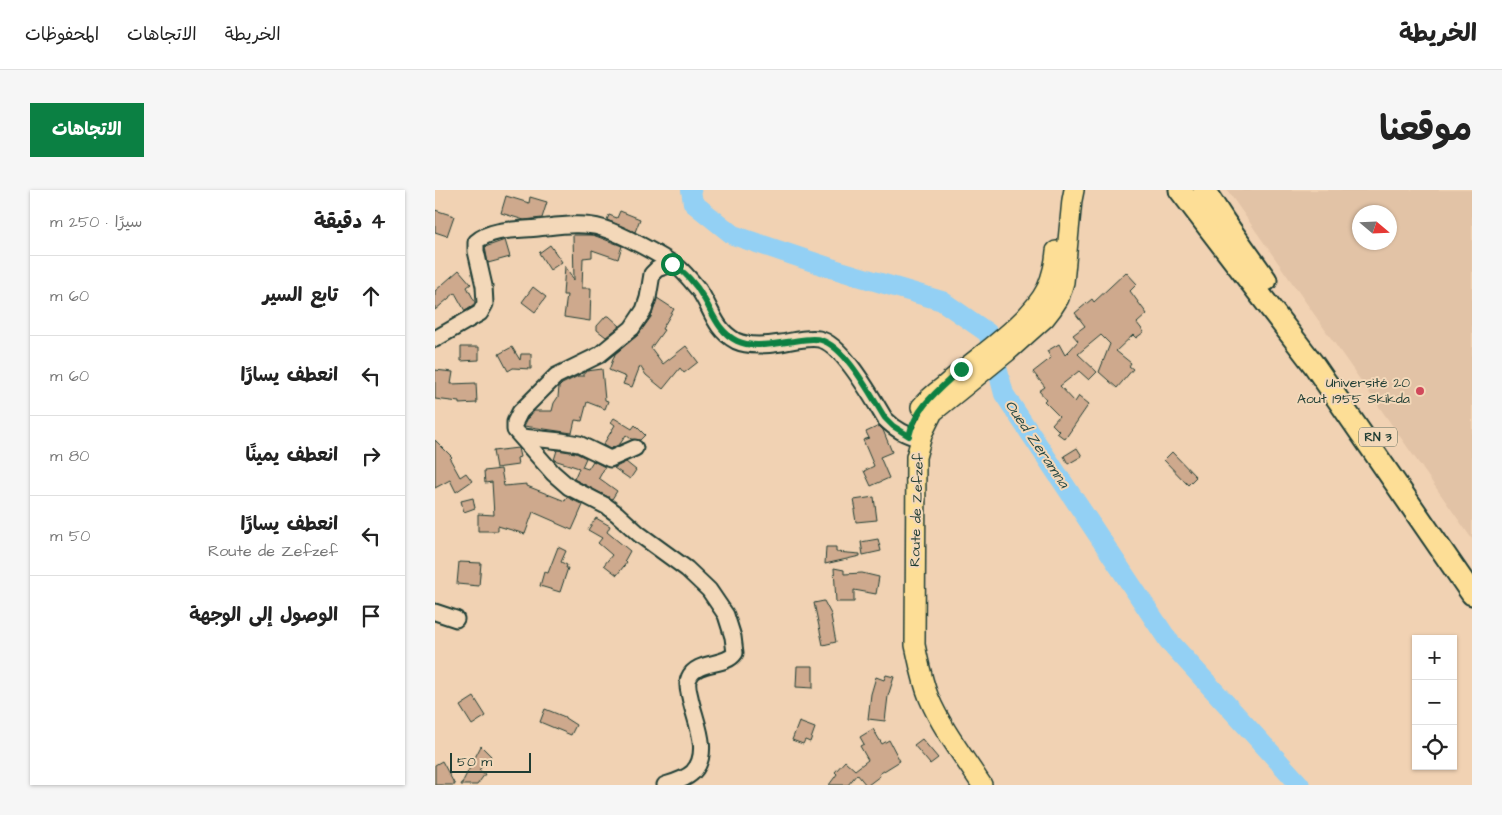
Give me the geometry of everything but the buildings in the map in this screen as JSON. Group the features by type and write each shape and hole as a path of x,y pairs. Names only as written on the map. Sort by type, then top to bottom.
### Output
{"highway":[{"name":"RN 3","path":"1180,190 1314,365 1472,594"},
{"name":"RN 3","path":"1205,190 1224,221 1472,569"}],"main road":[{"name":"Route de Zefzef","path":"1003,347 1036,306 1047,288 1053,272 1061,190"},
{"name":"Route de Zefzef","path":"967,785 929,724 909,677 904,648 905,455 933,412 966,375 1045,318 1059,298 1064,282 1074,190"},
{"name":"Route de Zefzef","path":"915,438 915,645 921,674 938,718 982,785"}],"street":[{"path":"435,340 479,313 485,304 484,286 476,251 476,242 482,236 494,233 563,226 601,228 632,242 679,269 703,296 713,318 724,332 738,342 774,344 819,339 829,343 849,363 885,418 893,426 915,438"},
{"path":"665,785 683,779 693,772 698,765 702,746 700,731 692,707 688,686 689,678 696,671 707,665 725,660 735,653 733,637 726,616 709,590 687,569 639,534 606,506 569,487 553,473 515,430 515,422 519,412 556,376 599,355 632,328 648,298 652,274 657,269 672,264"},
{"path":"522,437 561,440 579,444 610,459 635,448"},
{"path":"435,612 456,619"}],"shaded area":[{"name":"Université 20 Aout 1955 Skikda","path":"1227,190 1472,190 1472,539"}],"waterway":[{"name":"Oued Zeramna","path":"691,190 693,203 733,235 834,269 942,301 988,333 1004,394 1168,640 1300,785"}],"place":[{"name":"Université 20 Aout 1955 Skikda","path":"1420,391"}],"route":[{"path":"672,264 694,284 703,296 713,318 724,332 738,342 774,344 819,339 829,343 849,363 885,418 903,434 909,436 922,405 961,369"}]}
